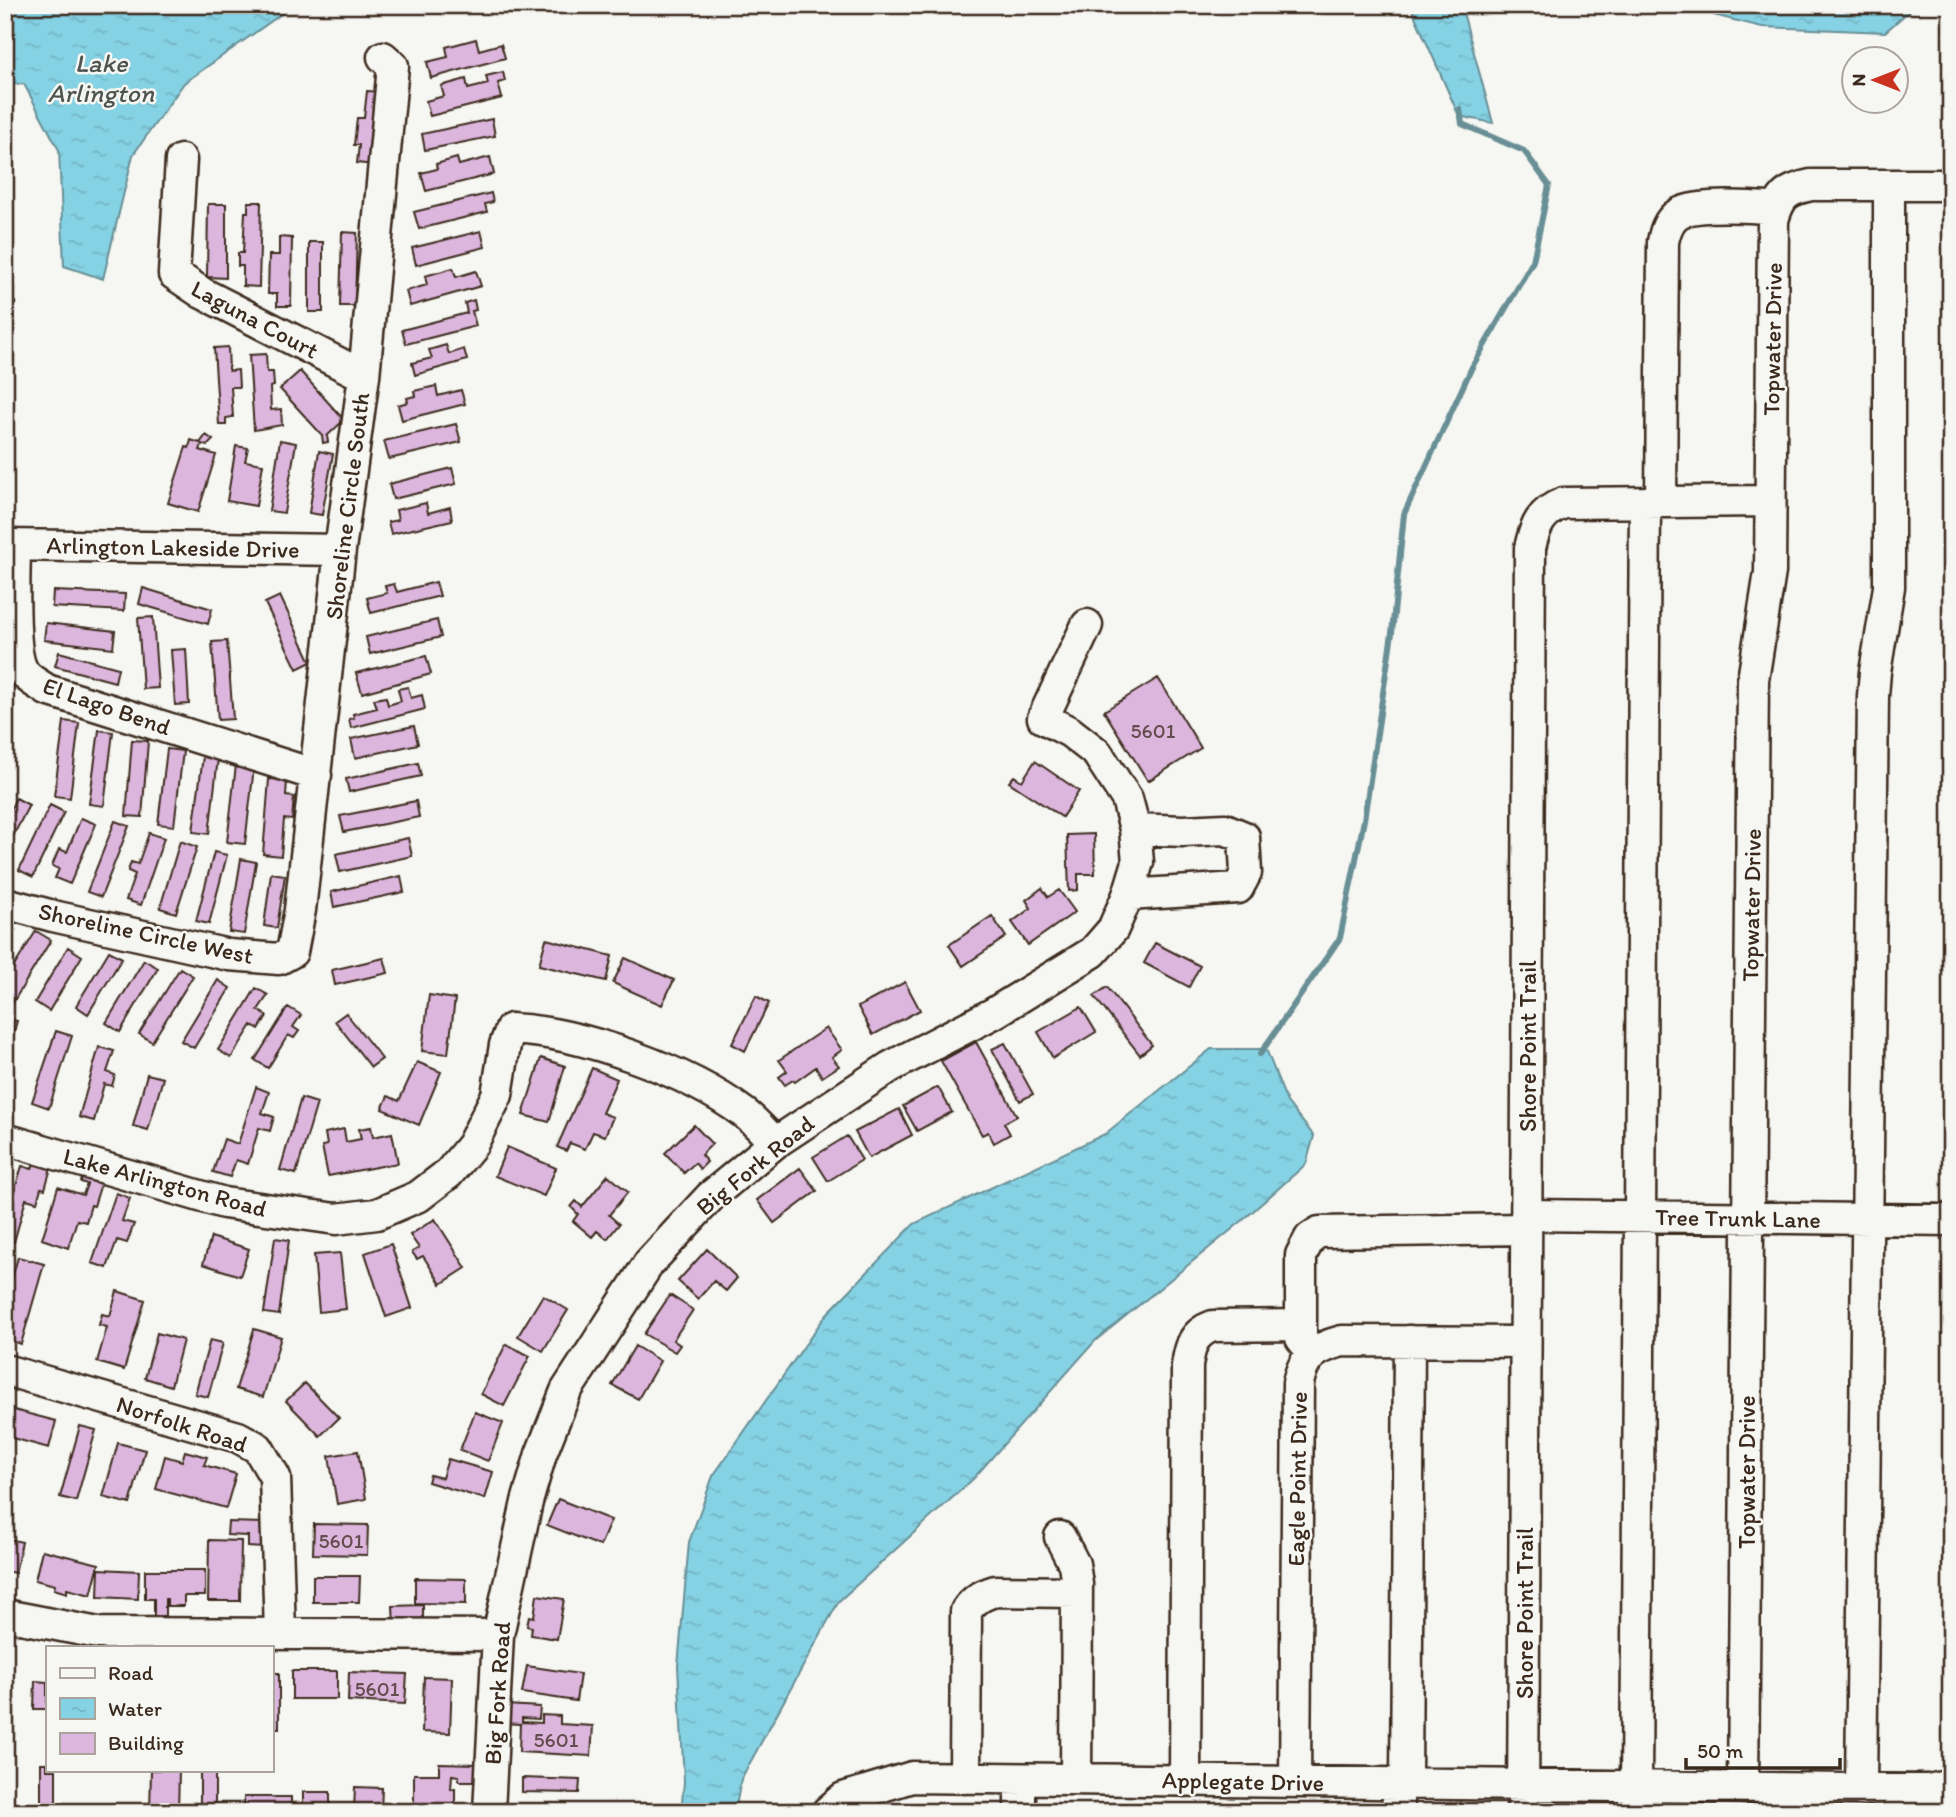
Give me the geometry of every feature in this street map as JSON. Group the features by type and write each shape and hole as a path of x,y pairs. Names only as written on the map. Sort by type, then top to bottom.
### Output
{"street":[{"name":"Shoreline Circle South","path":"286,956 292,952 300,910 340,550 364,376 393,66 383,57"},
{"name":"Laguna Court","path":"181,160 174,274 202,293 364,376"},
{"path":"1861,1790 1873,696 1889,587 1889,185"},
{"path":"1636,1786 1640,1216 1653,502 1665,231 1674,216 1691,208 1777,208 1787,193 1798,187 1951,185"},
{"name":"Topwater Drive","path":"1743,1788 1753,680 1770,572 1773,220 1777,208"},
{"name":"Shore Point Trail","path":"1523,1798 1530,548 1534,529 1541,518 1552,508 1564,503 1770,501"},
{"name":"Arlington Lakeside Drive","path":"10,545 340,550"},
{"name":"El Lago Bend","path":"10,545 16,652 27,676 47,690 316,775"},
{"name":"Big Fork Road","path":"489,1812 498,1636 527,1502 541,1454 566,1391 649,1263 711,1196 775,1143 890,1067 994,1013 1093,952 1113,929 1128,895 1138,862 1135,829 1127,799 1097,753 1070,732 1043,718 1087,625"},
{"path":"1128,895 1238,888 1246,873 1244,837 1225,829 1135,829"},
{"name":"Shoreline Circle West","path":"5,902 53,916 229,955 279,959 286,956"},
{"name":"Lake Arlington Road","path":"5,1139 224,1203 336,1219 377,1214 419,1196 449,1173 472,1144 497,1095 505,1045 511,1029 541,1030 577,1038 696,1083 745,1113 775,1143"},
{"name":"Tree Trunk Lane","path":"1301,1325 1301,1255 1310,1238 1319,1232 1640,1216 1951,1220"},
{"path":"1185,1781 1189,1350 1194,1338 1202,1330 1213,1326 1301,1325 1301,1338 1310,1355"},
{"name":"Eagle Point Drive","path":"1295,1782 1298,1382 1301,1366 1310,1355 1325,1345 1342,1341 1525,1342"},
{"path":"1400,1793 1409,1341"},
{"name":"Norfolk Road","path":"5,1370 238,1437 258,1448 275,1477 279,1633"},
{"path":"1060,1537 1074,1564 1077,1592 1076,1779"},
{"path":"965,1778 966,1611 972,1602 995,1591 1077,1592"},
{"path":"5,1615 98,1633 498,1636"},
{"name":"Applegate Drive","path":"827,1812 843,1798 912,1777 1295,1782 1400,1793 1523,1798 1636,1786 1928,1790 1951,1785"},
{"path":"1020,1779 1020,1812"}],"water":[{"name":"Lake Arlington","path":"5,5 294,5 184,83 133,155 103,279 64,266 59,150 24,84 5,84"},
{"path":"1410,5 1461,5 1493,123 1459,116"},
{"path":"1673,5 1916,5 1885,32 1762,27"},
{"path":"1211,1049 1266,1049 1287,1102 1314,1136 1306,1164 1242,1221 1095,1341 973,1479 839,1601 741,1779 735,1812 681,1812 684,1782 678,1666 689,1542 713,1476 826,1315 914,1224 1105,1134"}],"building":[{"path":"476,39 479,50 501,44 505,58 431,78 427,62 448,57 446,47"},
{"path":"503,72 505,81 498,83 502,98 430,116 426,101 444,96 441,86 466,79 468,89 488,84 486,76"},
{"path":"367,91 381,92 374,165 357,163 359,145 354,145 357,118 364,118"},
{"path":"492,119 495,136 425,150 422,134"},
{"path":"490,157 494,174 426,191 421,173 437,169 436,164 457,158 459,165"},
{"path":"491,193 493,202 485,204 487,212 419,229 414,212"},
{"path":"248,202 261,202 259,287 243,286 243,266 238,266 238,253 243,253"},
{"path":"208,204 226,204 226,278 207,277"},
{"path":"481,231 485,247 416,265 412,248"},
{"path":"342,232 357,233 355,306 340,306"},
{"path":"279,237 292,238 291,306 277,306 277,294 268,294 269,255 279,255"},
{"path":"309,242 323,242 323,312 309,312"},
{"path":"453,268 456,277 476,271 481,286 410,306 406,291 427,285 425,276"},
{"path":"5,293 16,303 6,313 5,312"},
{"path":"474,300 476,310 472,311 476,326 406,344 402,330 467,313 465,303"},
{"path":"446,345 449,354 464,349 467,360 415,375 412,363 432,358 429,350"},
{"path":"228,347 229,371 238,370 239,387 231,387 233,417 226,418 226,425 219,425 214,348"},
{"path":"266,354 267,372 273,372 274,386 270,387 271,410 281,409 282,425 254,430 249,355"},
{"path":"300,371 344,420 327,436 328,442 323,443 322,435 280,389"},
{"path":"436,386 438,396 461,390 465,404 402,420 398,405 415,396 414,391"},
{"path":"456,424 461,442 389,459 384,441"},
{"path":"206,435 213,440 207,446 202,444 200,450 216,455 198,512 168,503 186,447 189,448 191,440 200,443"},
{"path":"280,440 296,443 284,513 269,511"},
{"path":"236,446 248,448 245,461 263,464 256,506 227,501"},
{"path":"319,451 333,454 322,515 309,513"},
{"path":"452,468 456,484 393,499 389,484"},
{"path":"426,503 428,513 450,507 452,520 391,534 388,522 398,520 396,510"},
{"path":"436,582 440,596 371,613 367,598 387,593 385,586 394,584 397,592"},
{"path":"143,588 212,609 208,624 139,604"},
{"path":"53,591 125,594 124,611 52,607"},
{"path":"280,596 311,662 297,669 265,603"},
{"path":"153,617 158,688 143,689 138,618"},
{"path":"437,620 441,637 370,654 366,637"},
{"path":"46,623 115,631 113,648 44,640"},
{"path":"227,641 233,719 218,720 212,642"},
{"path":"186,649 189,704 175,705 171,650"},
{"path":"59,652 118,668 115,682 55,666"},
{"path":"426,656 431,674 362,693 356,673"},
{"path":"1158,678 1201,748 1148,781 1104,711"},
{"path":"408,687 411,698 422,695 425,709 351,728 349,719 354,718 353,714 377,708 374,699 386,697 388,705 401,701 398,689"},
{"path":"64,721 79,723 70,798 54,796"},
{"path":"414,726 418,744 355,758 351,739"},
{"path":"99,730 113,732 104,806 89,804"},
{"path":"132,740 148,741 142,817 126,816"},
{"path":"167,749 183,751 174,826 158,824"},
{"path":"203,756 218,758 209,834 193,832"},
{"path":"1035,761 1079,791 1062,817 1009,782 1014,776 1022,781"},
{"path":"418,763 421,776 349,792 346,779"},
{"path":"236,765 254,767 245,844 227,842"},
{"path":"269,779 287,780 286,796 294,797 292,820 284,819 281,856 263,854"},
{"path":"16,798 29,805 5,852 5,820"},
{"path":"416,801 419,817 344,832 340,816"},
{"path":"50,805 64,812 33,877 19,870"},
{"path":"81,818 96,824 70,884 55,878 59,869 52,866 59,849 67,852"},
{"path":"115,821 129,826 101,897 87,892"},
{"path":"149,833 164,838 141,905 126,900 135,874 128,871 131,862 138,864"},
{"path":"1094,834 1095,874 1078,874 1078,890 1069,891 1067,835"},
{"path":"408,838 412,856 340,872 336,854"},
{"path":"180,841 197,847 176,913 160,908"},
{"path":"214,852 227,855 209,924 196,921"},
{"path":"241,859 256,862 244,934 229,932"},
{"path":"271,873 285,875 277,928 264,926"},
{"path":"401,876 404,892 334,907 331,892"},
{"path":"1042,888 1048,897 1059,890 1075,912 1028,945 1012,922 1031,908 1026,900"},
{"path":"992,916 1006,937 963,966 949,945"},
{"path":"5,924 15,930 5,947"},
{"path":"36,931 51,940 12,1004 5,1000 5,981"},
{"path":"546,939 612,956 606,981 539,965"},
{"path":"1155,943 1200,966 1189,987 1144,963"},
{"path":"68,947 82,956 49,1011 35,1002"},
{"path":"109,951 122,958 88,1014 76,1006"},
{"path":"384,958 388,973 335,985 332,970"},
{"path":"625,958 674,980 662,1005 613,983"},
{"path":"144,960 158,968 120,1032 106,1023"},
{"path":"180,968 193,976 152,1042 139,1034"},
{"path":"218,980 230,988 194,1048 181,1041"},
{"path":"905,982 920,1010 873,1035 858,1007"},
{"path":"1107,987 1152,1045 1140,1055 1094,996"},
{"path":"256,988 268,995 258,1010 267,1016 259,1029 252,1025 231,1058 218,1050"},
{"path":"429,995 455,999 448,1054 422,1051"},
{"path":"756,996 769,1003 745,1051 732,1044"},
{"path":"288,1007 301,1015 293,1027 299,1031 294,1038 288,1035 268,1068 255,1060"},
{"path":"1081,1007 1096,1032 1053,1058 1038,1032"},
{"path":"346,1013 382,1059 371,1067 335,1021"},
{"path":"5,1018 17,1021 5,1062"},
{"path":"826,1028 842,1050 832,1057 839,1066 822,1077 816,1067 795,1082 793,1080 785,1085 779,1077 787,1071 779,1060"},
{"path":"56,1031 72,1036 49,1108 32,1102"},
{"path":"976,1042 1017,1116 1004,1123 1010,1134 994,1143 988,1132 982,1135 941,1061"},
{"path":"1005,1043 1033,1094 1020,1101 992,1049"},
{"path":"99,1047 114,1051 107,1072 115,1075 112,1086 104,1084 94,1121 79,1117"},
{"path":"541,1058 565,1066 549,1122 523,1115"},
{"path":"417,1062 441,1072 419,1125 382,1109 388,1096 399,1101"},
{"path":"592,1068 617,1079 602,1113 613,1117 605,1136 593,1132 585,1149 570,1143 566,1151 557,1147"},
{"path":"147,1074 163,1078 148,1130 133,1126"},
{"path":"256,1087 269,1092 262,1113 274,1117 270,1131 259,1128 248,1164 236,1160 230,1177 213,1172 224,1139 238,1144"},
{"path":"938,1087 952,1112 917,1131 903,1106"},
{"path":"301,1098 317,1103 296,1174 280,1170"},
{"path":"899,1109 912,1135 869,1158 855,1132"},
{"path":"694,1125 712,1144 701,1155 707,1162 700,1169 695,1163 684,1173 665,1153"},
{"path":"371,1127 373,1137 392,1133 398,1163 328,1176 322,1146 327,1145 325,1133 344,1129 346,1142 361,1139 359,1129"},
{"path":"847,1136 862,1160 828,1181 813,1157"},
{"path":"507,1147 556,1168 544,1196 495,1176"},
{"path":"36,1155 53,1161 45,1189 41,1188 37,1202 26,1199 14,1242 5,1239 5,1204 10,1205 22,1166 32,1169"},
{"path":"85,1168 104,1174 86,1222 77,1220 68,1248 42,1239 58,1187 83,1195 87,1184 81,1182"},
{"path":"800,1168 817,1191 774,1223 757,1200"},
{"path":"608,1175 628,1192 609,1215 619,1224 607,1239 597,1231 592,1237 573,1221 578,1214 571,1207 576,1201 582,1207"},
{"path":"116,1193 130,1198 122,1221 134,1224 127,1243 117,1240 107,1268 92,1263"},
{"path":"435,1219 466,1268 441,1284 423,1256 417,1259 412,1252 419,1248 410,1235"},
{"path":"211,1237 249,1249 240,1276 203,1264"},
{"path":"275,1238 289,1240 279,1315 264,1313"},
{"path":"391,1244 412,1308 386,1317 365,1253"},
{"path":"707,1249 737,1278 726,1291 714,1281 698,1299 678,1281"},
{"path":"340,1253 346,1309 319,1312 314,1255"},
{"path":"18,1257 44,1264 21,1344 5,1339 5,1302"},
{"path":"117,1291 145,1300 124,1370 97,1362 107,1327 99,1325 102,1314 110,1316"},
{"path":"543,1295 568,1310 543,1351 518,1336"},
{"path":"670,1295 693,1310 673,1340 680,1345 675,1352 644,1334"},
{"path":"254,1329 281,1337 263,1397 236,1389"},
{"path":"157,1333 183,1340 171,1386 145,1378"},
{"path":"210,1340 223,1343 208,1397 195,1394"},
{"path":"506,1344 530,1356 504,1406 481,1394"},
{"path":"635,1346 660,1361 638,1399 612,1385"},
{"path":"305,1383 339,1418 320,1436 286,1401"},
{"path":"10,1409 56,1421 49,1448 5,1436"},
{"path":"475,1412 503,1423 488,1461 460,1450"},
{"path":"80,1426 96,1430 76,1501 60,1497"},
{"path":"118,1443 145,1450 130,1504 103,1497"},
{"path":"185,1451 207,1457 204,1465 236,1474 226,1508 156,1489 165,1456 182,1461"},
{"path":"358,1451 366,1499 337,1504 329,1456"},
{"path":"448,1459 493,1472 485,1499 428,1482 430,1475 442,1478"},
{"path":"558,1499 611,1520 600,1546 547,1525"},
{"path":"228,1522 265,1523 264,1548 248,1547 248,1536 227,1535"},
{"path":"314,1524 368,1525 367,1555 313,1554"},
{"path":"5,1538 22,1542 15,1573 5,1571"},
{"path":"209,1540 241,1541 240,1601 208,1601"},
{"path":"42,1550 99,1564 91,1595 67,1589 67,1593 54,1589 55,1585 35,1580"},
{"path":"99,1569 139,1571 138,1599 98,1597"},
{"path":"145,1570 205,1570 205,1596 184,1596 184,1606 167,1606 165,1599 165,1616 154,1616 154,1599 145,1599"},
{"path":"313,1576 360,1576 359,1602 313,1602"},
{"path":"415,1578 466,1579 466,1604 415,1603"},
{"path":"537,1595 564,1599 557,1639 531,1635 532,1627 527,1626 529,1616 534,1617"},
{"path":"423,1605 423,1625 394,1626 393,1606"},
{"path":"5,1652 10,1652 8,1710 5,1710"},
{"path":"527,1666 580,1674 576,1701 522,1693"},
{"path":"292,1671 337,1671 337,1699 292,1699"},
{"path":"349,1672 407,1674 405,1704 348,1701"},
{"path":"273,1673 279,1673 279,1728 273,1728"},
{"path":"424,1677 452,1678 450,1733 422,1732"},
{"path":"35,1681 46,1682 46,1709 34,1709"},
{"path":"505,1705 540,1707 539,1719 522,1718 522,1722 542,1723 542,1715 560,1716 560,1724 593,1726 591,1756 519,1752 520,1724 504,1723"},
{"path":"41,1763 46,1763 46,1772 56,1772 56,1812 41,1812"},
{"path":"439,1763 478,1764 478,1781 459,1781 459,1776 452,1775 451,1789 455,1789 455,1807 445,1807 445,1812 414,1812 414,1774 439,1774"},
{"path":"151,1772 179,1772 178,1812 150,1812"},
{"path":"200,1772 215,1772 215,1812 200,1812"},
{"path":"522,1778 580,1780 579,1793 522,1792"},
{"path":"355,1787 382,1788 381,1812 354,1812"},
{"path":"303,1792 330,1792 330,1812 303,1812"},
{"path":"244,1797 291,1797 291,1812 244,1812"}],"waterway":[{"path":"1260,1054 1340,938 1364,820 1392,633 1404,514 1472,367 1533,261 1549,185 1524,151 1462,124 1460,109"}]}
